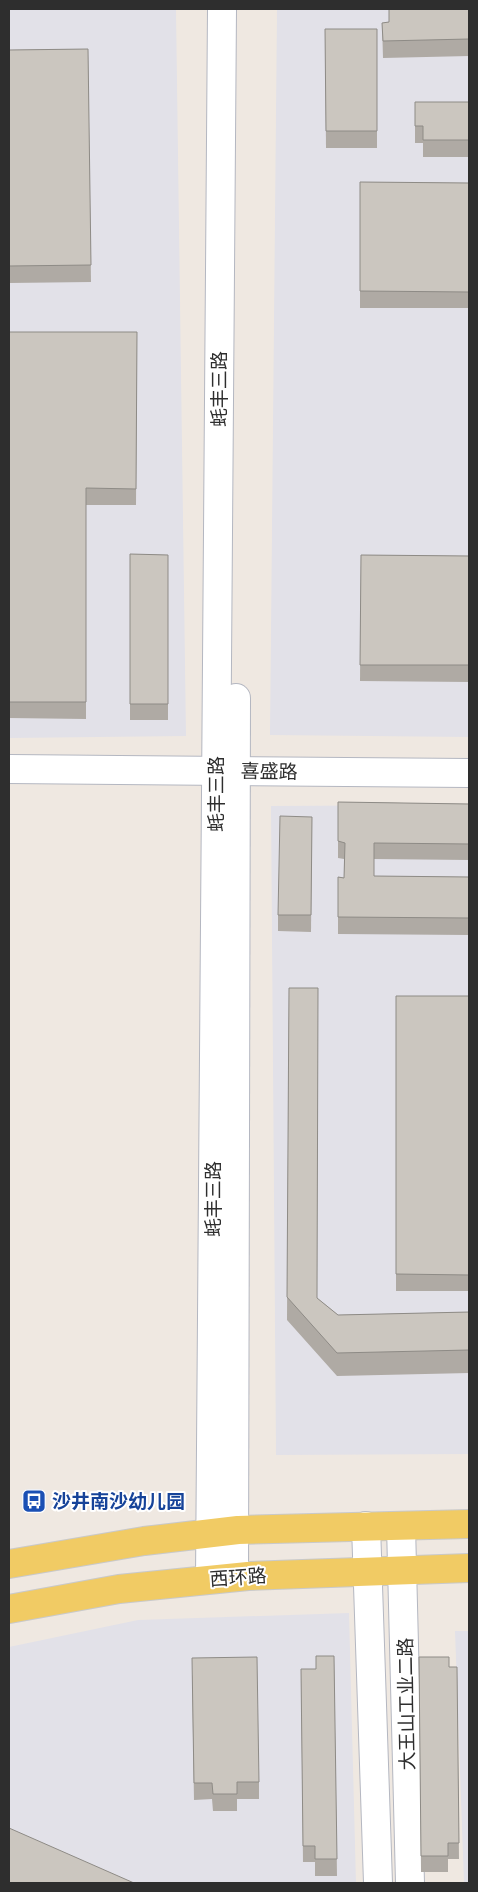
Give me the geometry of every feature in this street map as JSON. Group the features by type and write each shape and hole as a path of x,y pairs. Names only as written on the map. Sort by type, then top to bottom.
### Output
{"main road":[{"path":"9,1564 144,1541 222,1532 469,1524"},
{"name":"西环路","path":"9,1610 118,1589 222,1578 469,1568"}],"street":[{"name":"蚝丰三路","path":"222,9 226,771"},
{"name":"蚝丰三路","path":"222,1578 226,771 238,9"},
{"name":"喜盛路","path":"9,769 469,773"},
{"name":"大王山工业二路","path":"366,1526 378,1883"},
{"name":"大王山工业二路","path":"401,1526 410,1883"}],"shaded area":[{"path":"9,9 176,9 186,736 9,738"},
{"path":"277,9 469,9 469,737 270,735"},
{"path":"469,805 469,1454 276,1455 271,806"},
{"path":"349,1613 356,1883 9,1883 9,1647 138,1620"},
{"path":"455,1631 469,1631 469,1883 464,1883"}],"building":[{"path":"389,9 469,9 469,39 383,41 382,23 389,22"},
{"path":"325,29 377,29 377,131 326,131"},
{"path":"88,49 91,265 9,266 9,50"},
{"path":"415,102 469,102 469,140 423,140 423,126 415,126"},
{"path":"360,182 469,183 469,292 360,291"},
{"path":"9,332 137,332 136,489 86,488 86,702 9,702"},
{"path":"130,554 168,555 168,704 130,704"},
{"path":"361,555 469,556 469,665 360,665"},
{"path":"338,802 469,804 469,844 374,843 374,876 469,877 469,918 338,917 338,877 344,878 345,843 338,841"},
{"path":"280,816 312,817 311,915 278,915"},
{"path":"289,988 318,988 317,1298 338,1315 469,1312 469,1350 337,1353 287,1297"},
{"path":"396,996 469,996 469,1275 396,1274"},
{"path":"316,1656 334,1656 337,1859 315,1859 315,1846 303,1846 301,1669 316,1669"},
{"path":"257,1657 259,1782 237,1782 237,1794 213,1794 212,1783 194,1783 192,1658"},
{"path":"419,1657 449,1657 449,1667 457,1667 459,1843 448,1843 448,1856 421,1856"},
{"path":"9,1828 134,1883 9,1883"}],"place":[{"name":"沙井南沙幼儿园","path":"34,1501"}]}
